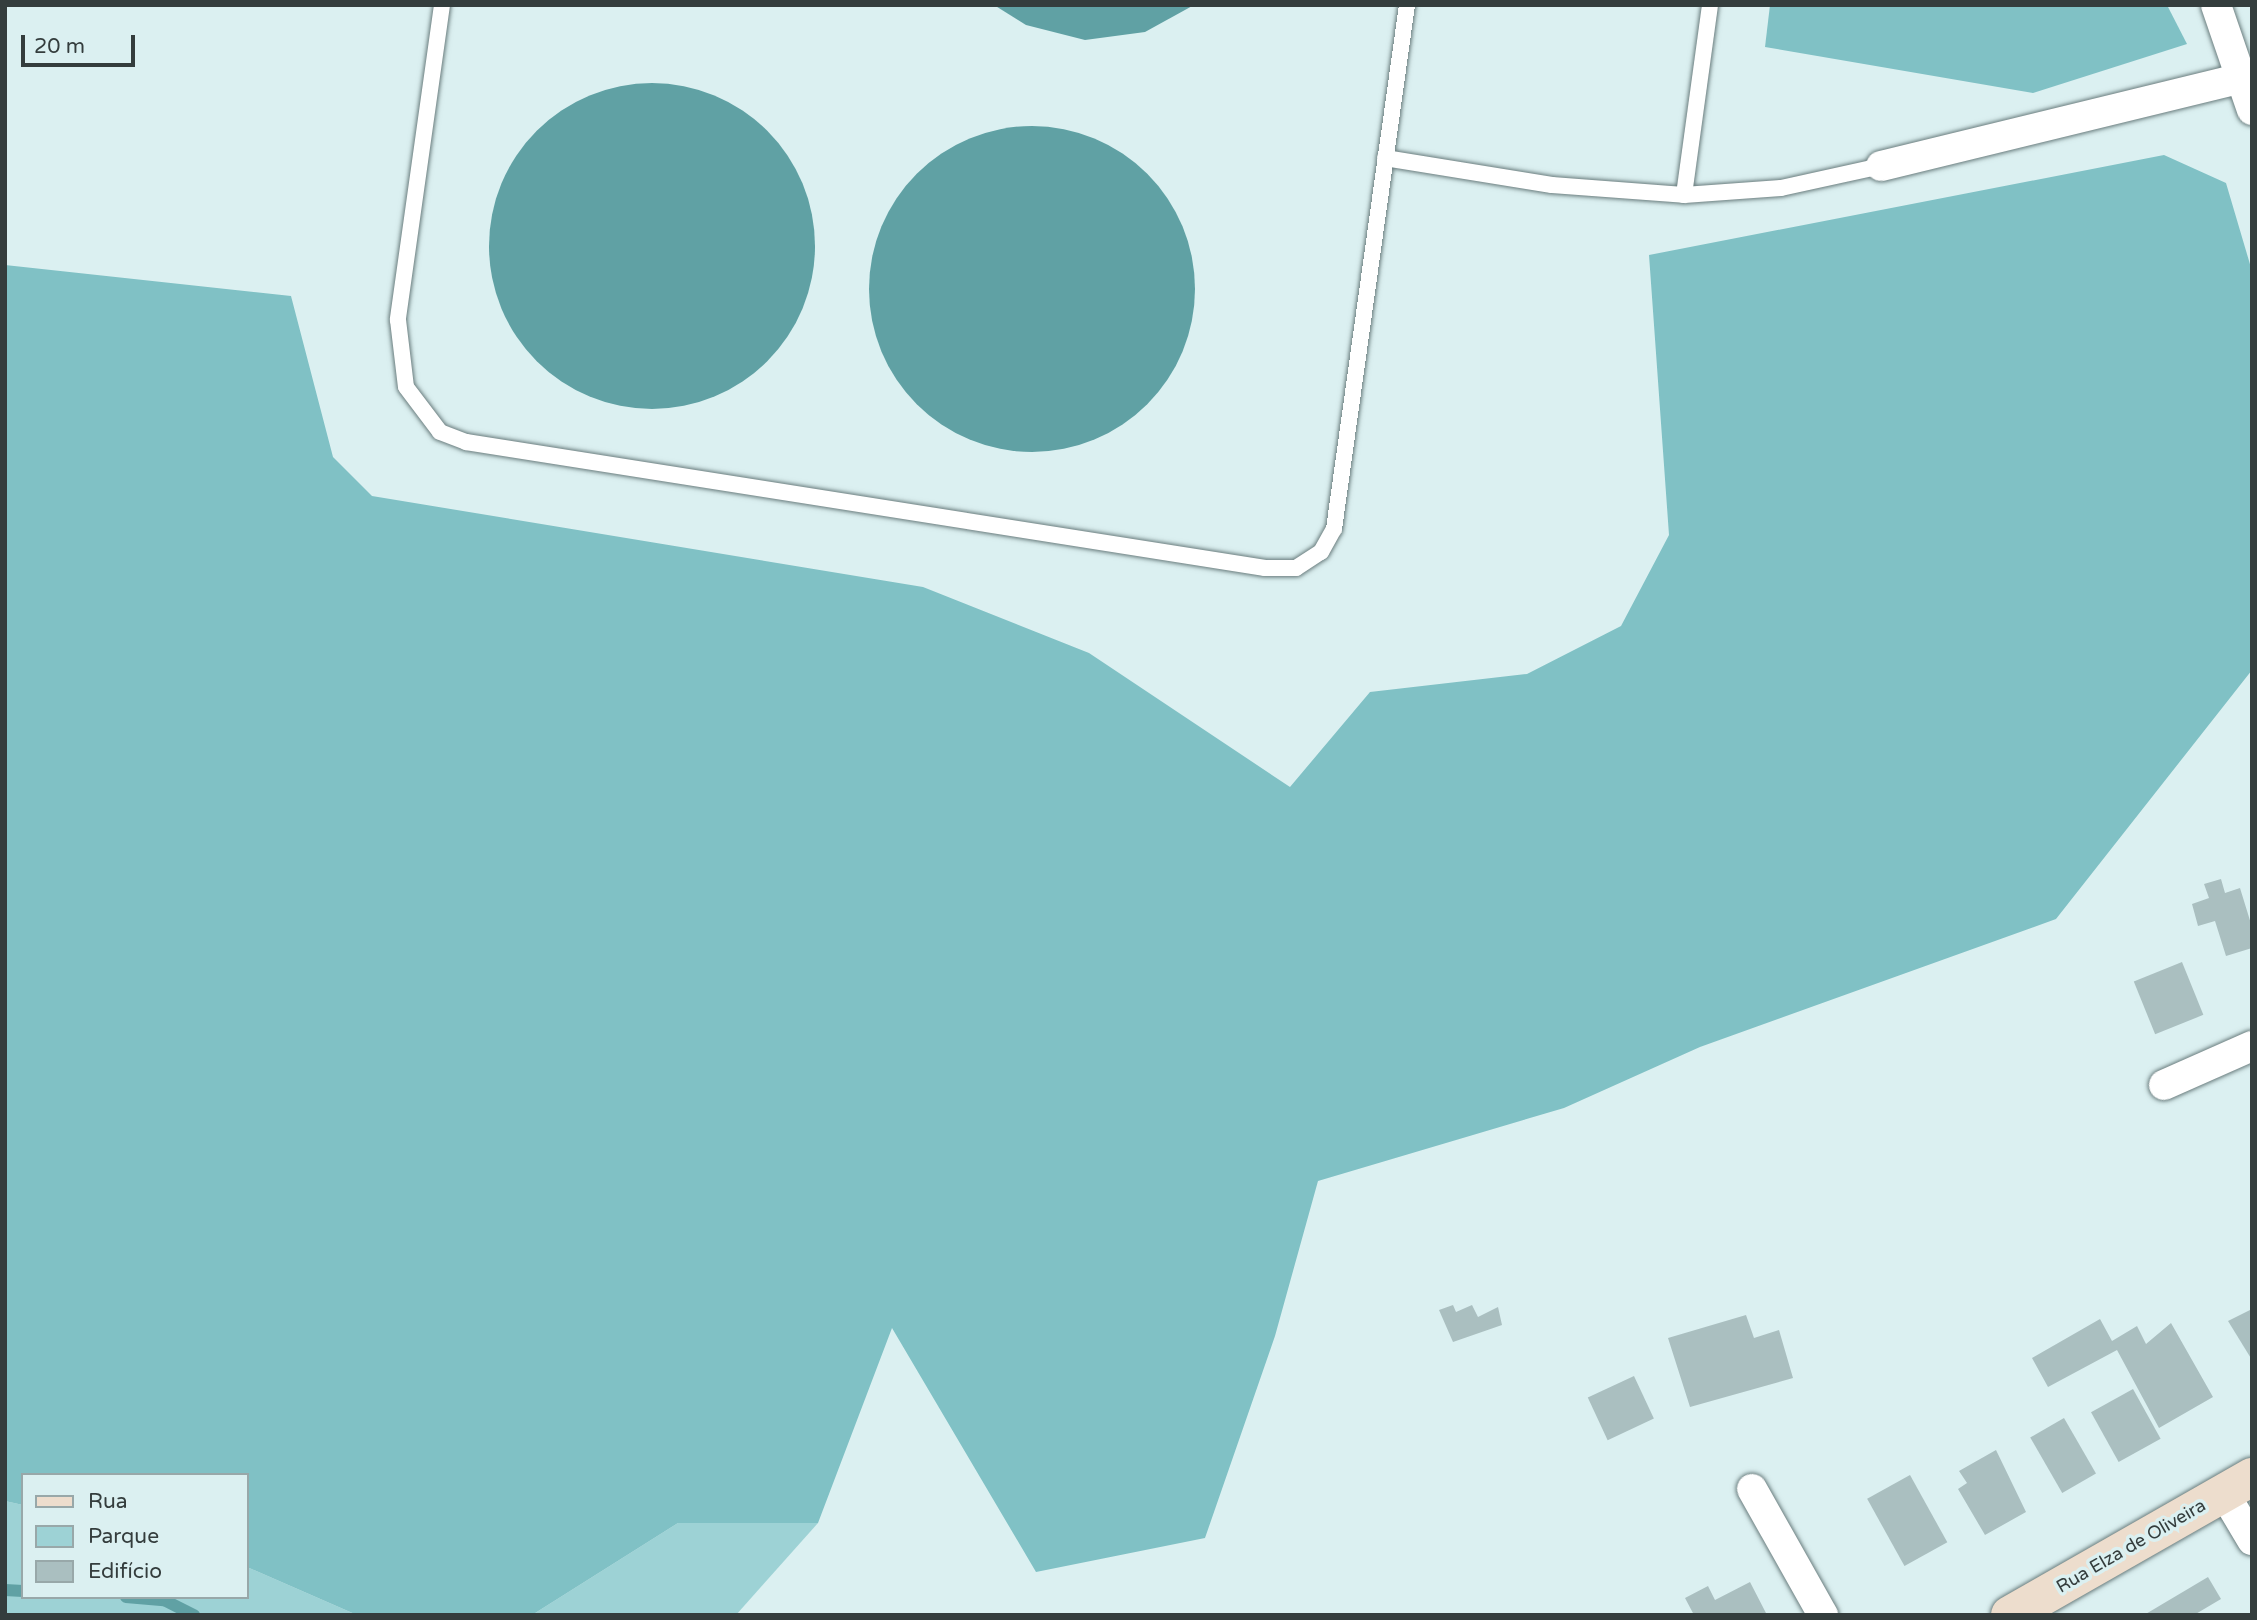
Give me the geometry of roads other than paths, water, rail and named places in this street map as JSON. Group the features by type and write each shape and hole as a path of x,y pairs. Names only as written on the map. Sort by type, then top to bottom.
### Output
{"street":[{"path":"2217,5 2252,110"},
{"path":"1881,166 2241,78"},
{"path":"2164,1085 2252,1046"},
{"path":"2238,1485 2252,1540"},
{"name":"Rua Elza de Oliveira","path":"2010,1615 2238,1485"},
{"path":"1752,1489 1823,1615"}],"lane":[{"path":"442,5 398,320 399,354 418,410 440,432 466,442 1143,550 1296,568 1321,552 1334,529 1407,5"},
{"path":"1684,195 1710,5"},
{"path":"1385,158 1552,185 1684,195 1781,188 1881,166"}],"waterway":[{"path":"5,1590 21,1591"},
{"path":"151,1599 164,1600 194,1615"}]}
